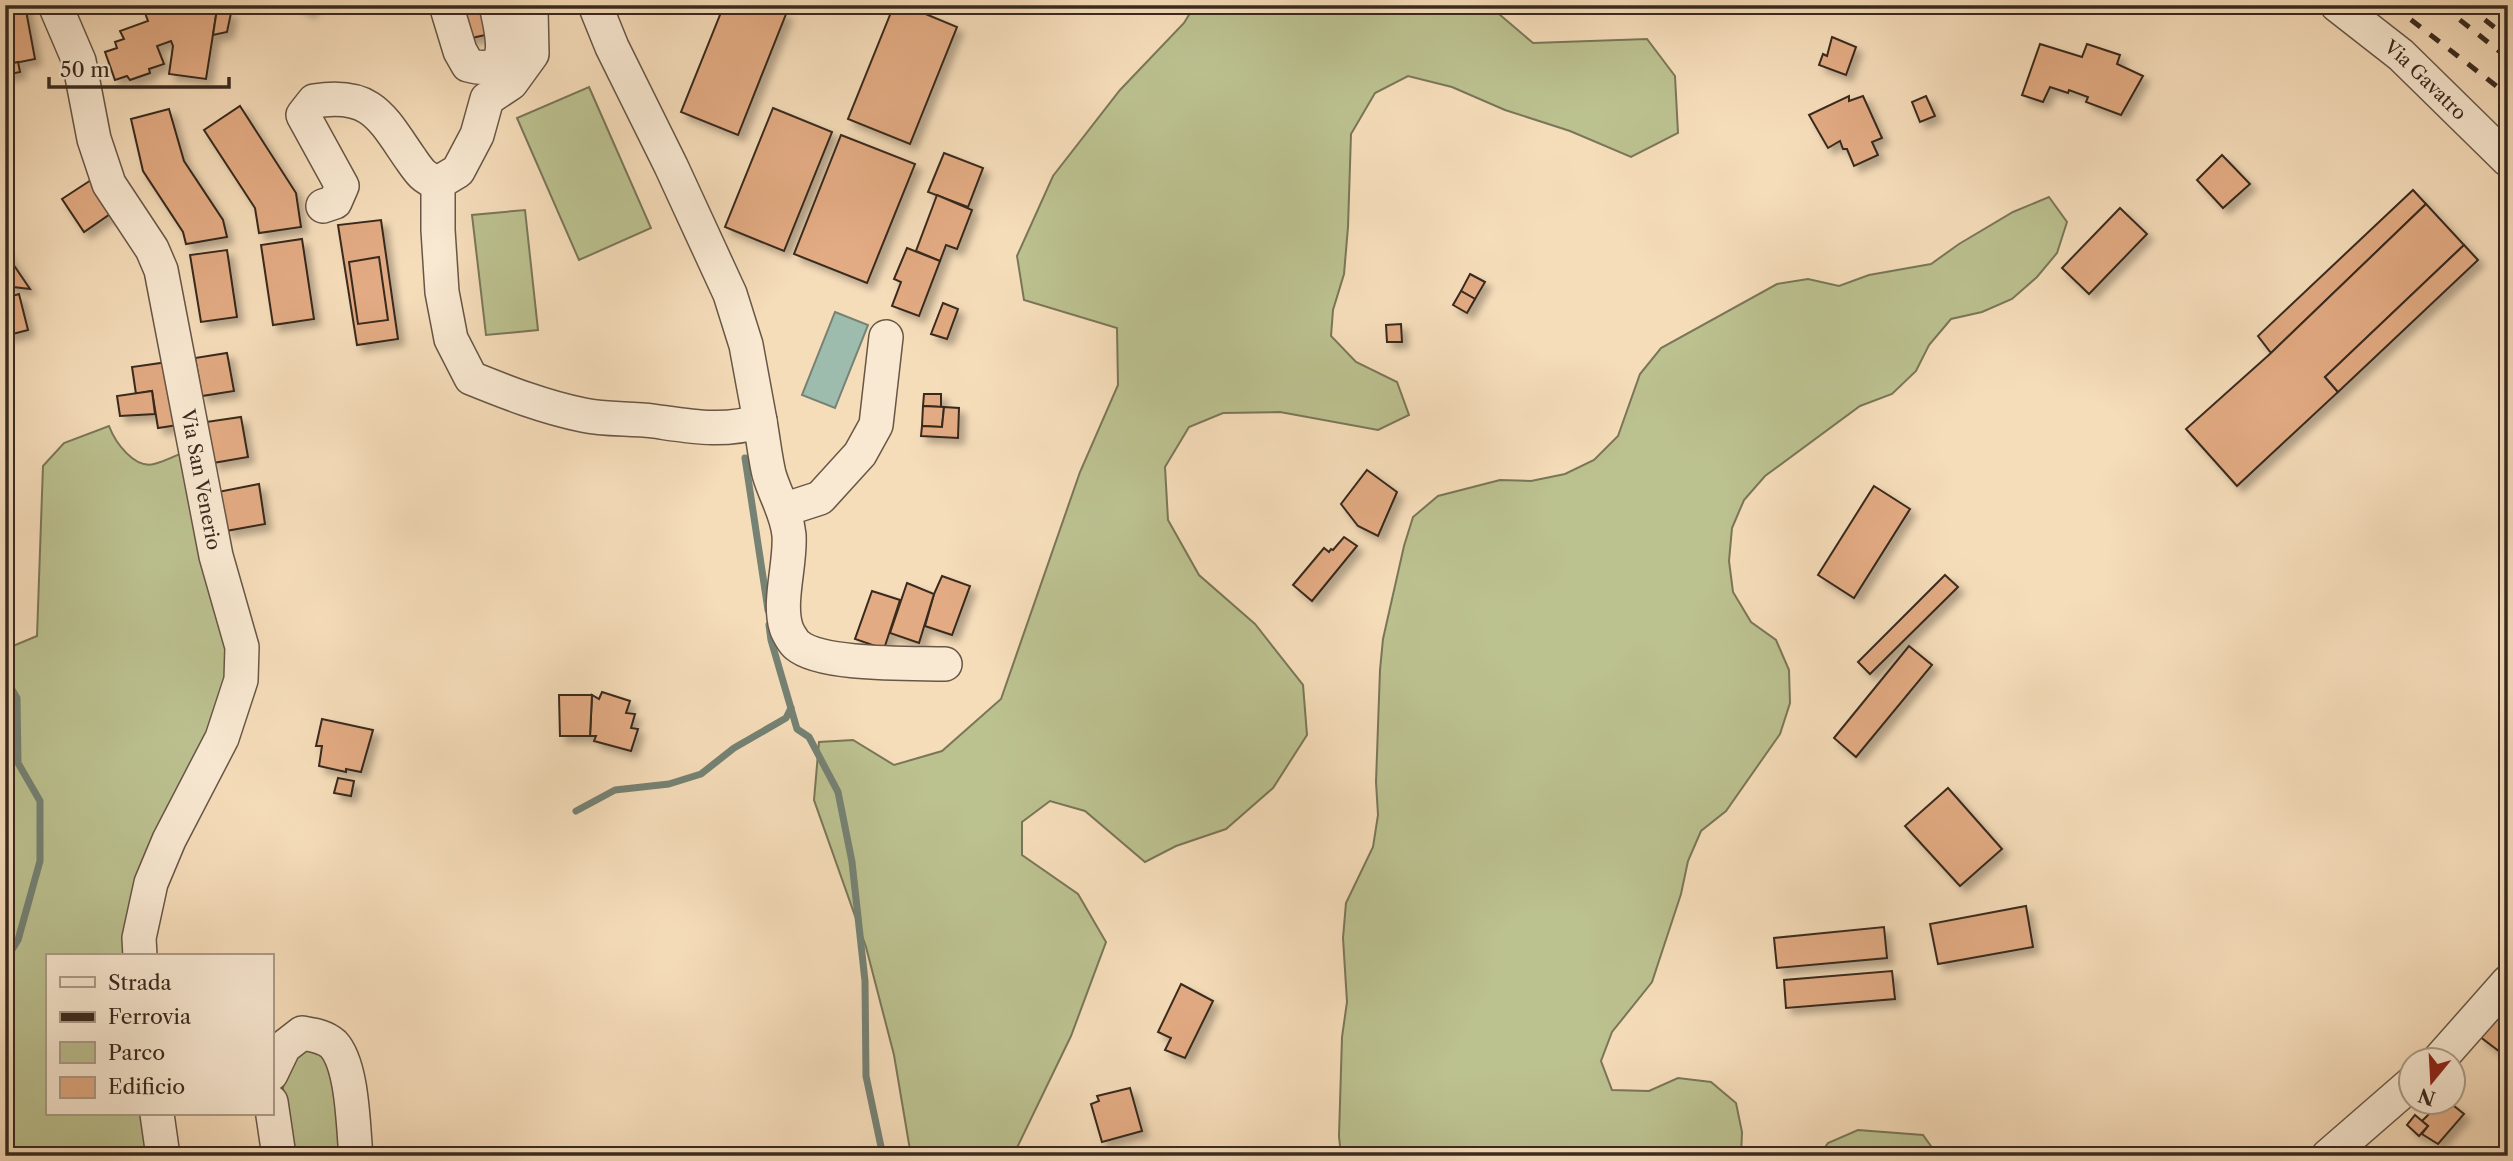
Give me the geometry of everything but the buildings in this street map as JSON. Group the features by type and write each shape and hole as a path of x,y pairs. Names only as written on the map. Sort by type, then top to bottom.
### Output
{"street":[{"name":"Via San Venerio","path":"55,5 79,61 94,139 109,184 152,248 161,271 216,556 242,647 242,680 229,719 169,840 151,883 139,938 140,954"},
{"path":"446,5 460,51 468,65 484,69 496,64 502,54 503,41 496,5"},
{"path":"438,183 458,171 477,135 487,99 511,83 532,54 531,10 528,5"},
{"path":"596,5 611,47 671,166 730,294 746,345 769,474 783,510 789,536 788,579 784,600 786,627 797,645 816,654 845,660 945,664"},
{"name":"Via Gavatro","path":"2337,5 2401,55 2508,160"},
{"path":"323,206 335,202 342,186 303,115 314,101 338,97 366,104 390,129 424,178 438,183"},
{"path":"438,183 442,292 450,338 471,378 526,401 586,416 629,418 713,429 746,426 760,421"},
{"path":"783,510 820,498 860,453 876,425 886,337"},
{"path":"2451,1046 2508,982"},
{"path":"273,1070 284,1047 302,1033 327,1040 334,1046 341,1057 348,1082 356,1156"},
{"path":"2328,1156 2398,1095"},
{"path":"157,1116 163,1156"},
{"path":"273,1116 279,1156"}],"green space":[{"path":"1195,5 1499,5 1499,14 1533,43 1647,39 1675,76 1678,133 1631,157 1570,131 1505,110 1452,87 1408,76 1375,93 1351,134 1344,274 1333,310 1331,336 1356,362 1397,382 1409,415 1378,430 1280,412 1223,413 1189,427 1165,467 1168,520 1199,575 1255,624 1303,685 1307,735 1273,788 1226,829 1176,846 1145,862 1085,811 1050,801 1022,822 1022,855 1078,894 1106,942 1071,1036 1013,1156 911,1156 894,1055 866,947 814,800 819,742 853,740 894,765 942,751 1001,699 1080,472 1118,385 1117,328 1024,300 1017,256 1053,176 1120,90 1184,23"},
{"path":"589,87 651,228 579,260 517,118"},
{"path":"2049,197 2067,222 2057,253 2037,277 2012,299 1982,312 1951,319 1929,345 1916,371 1892,394 1860,406 1765,476 1744,500 1732,528 1729,561 1733,592 1751,622 1776,640 1789,670 1790,703 1780,734 1726,811 1701,831 1688,861 1681,894 1652,982 1612,1032 1601,1061 1612,1090 1649,1091 1678,1078 1711,1082 1736,1103 1742,1132 1741,1156 1341,1156 1339,1136 1342,1037 1347,1002 1343,938 1346,903 1373,847 1378,815 1376,782 1383,639 1413,517 1438,496 1500,480 1531,481 1565,474 1594,460 1618,436 1640,374 1661,348 1777,284 1808,279 1839,286 1869,275 1931,264 2013,212"},
{"path":"525,210 538,330 486,335 472,215"},
{"path":"109,426 126,453 139,462 154,464 182,453 229,649 229,678 128,954 46,954 46,1116 144,1116 150,1156 5,1156 5,895 10,870 5,851 5,728 9,710 5,697 5,658 8,648 37,636 43,466 64,443"},
{"path":"312,1047 330,1062 343,1156 292,1156 283,1089 284,1077 294,1055"},
{"path":"1858,1130 1923,1135 1938,1156 1819,1156 1828,1143"}],"shaded area":[{"path":"835,312 868,325 835,408 802,395"}],"waterway":[{"path":"745,458 768,610"},
{"path":"769,625 797,729 809,737 838,792 852,862 865,981 866,1076 883,1156"},
{"path":"5,678 17,698 18,763 40,801 40,861 18,940 5,961"},
{"path":"576,811 615,790 669,784 701,774 734,748 786,718 791,708"}],"railway":[{"path":"2392,5 2508,95"},
{"path":"2441,5 2508,58"},
{"path":"2466,5 2508,38"}]}
